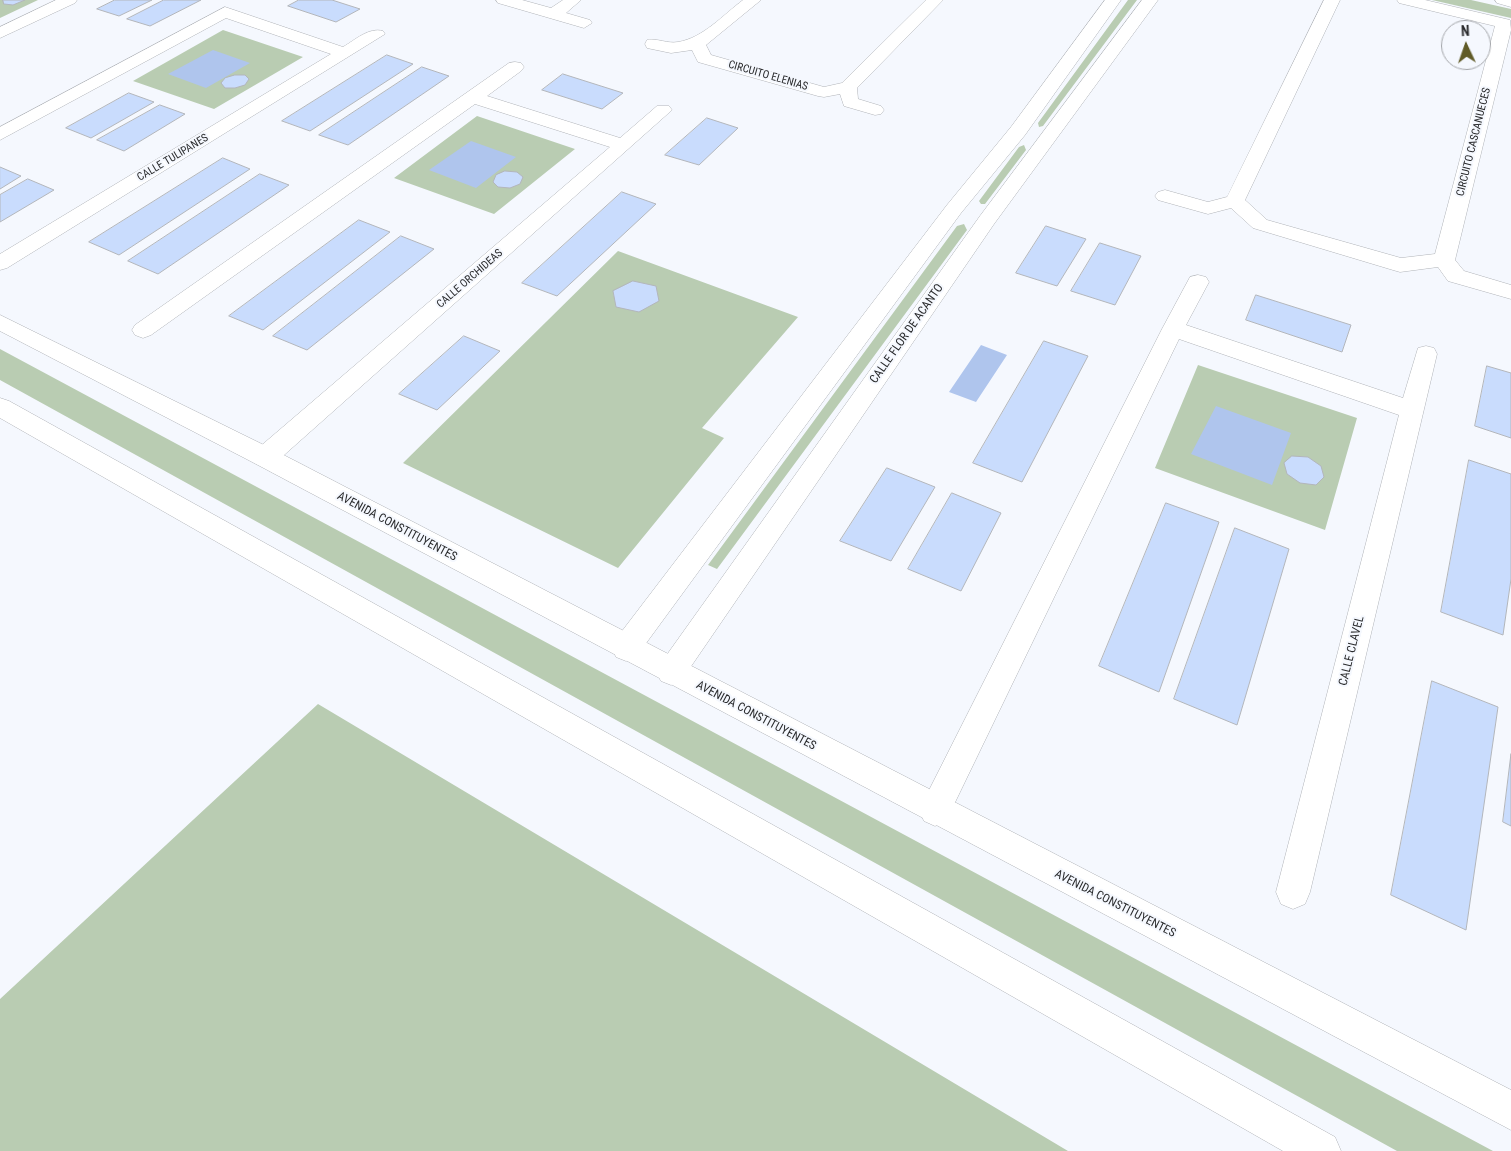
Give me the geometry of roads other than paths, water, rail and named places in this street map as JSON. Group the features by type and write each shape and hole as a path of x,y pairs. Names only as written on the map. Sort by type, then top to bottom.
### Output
{"street":[{"path":"0,34 69,0"},
{"path":"0,134 248,0"},
{"path":"504,0 584,23"},
{"path":"554,14 573,0"},
{"path":"653,44 671,48 697,44 753,0"},
{"path":"875,110 850,102 848,87 935,0"},
{"path":"626,648 954,208 1018,131 1113,0"},
{"name":"CALLE FLOR DE ACANTO","path":"671,672 987,220 1150,0"},
{"path":"1165,196 1208,208 1235,201 1332,0"},
{"path":"1405,0 1508,24"},
{"path":"1503,0 1511,2"},
{"path":"226,12 345,53"},
{"name":"CIRCUITO CASCANUECES","path":"1444,260 1508,24"},
{"name":"CALLE TULIPANES","path":"0,263 377,34"},
{"name":"CIRCUITO ELENIAS","path":"697,44 704,58 824,92 848,87"},
{"path":"143,330 515,67"},
{"path":"473,97 623,145"},
{"name":"CALLE ORCHIDEAS","path":"264,457 663,110"},
{"path":"1018,131 1047,140"},
{"path":"1235,201 1260,224 1400,265 1444,260 1456,276 1510,292"},
{"path":"954,208 987,220"},
{"path":"935,810 1198,282"},
{"name":"AVENIDA CONSTITUYENTES","path":"0,322 264,457 1511,1111"},
{"path":"1173,329 1412,410"},
{"name":"CALLE CLAVEL","path":"1293,892 1426,354"},
{"path":"0,407 1320,1151"}],"water":[{"path":"213,50 250,63 206,88 168,74"},
{"path":"471,141 516,157 476,188 429,170"},
{"path":"981,345 1007,355 976,402 949,392"},
{"path":"1216,406 1291,433 1272,485 1191,454"}]}
